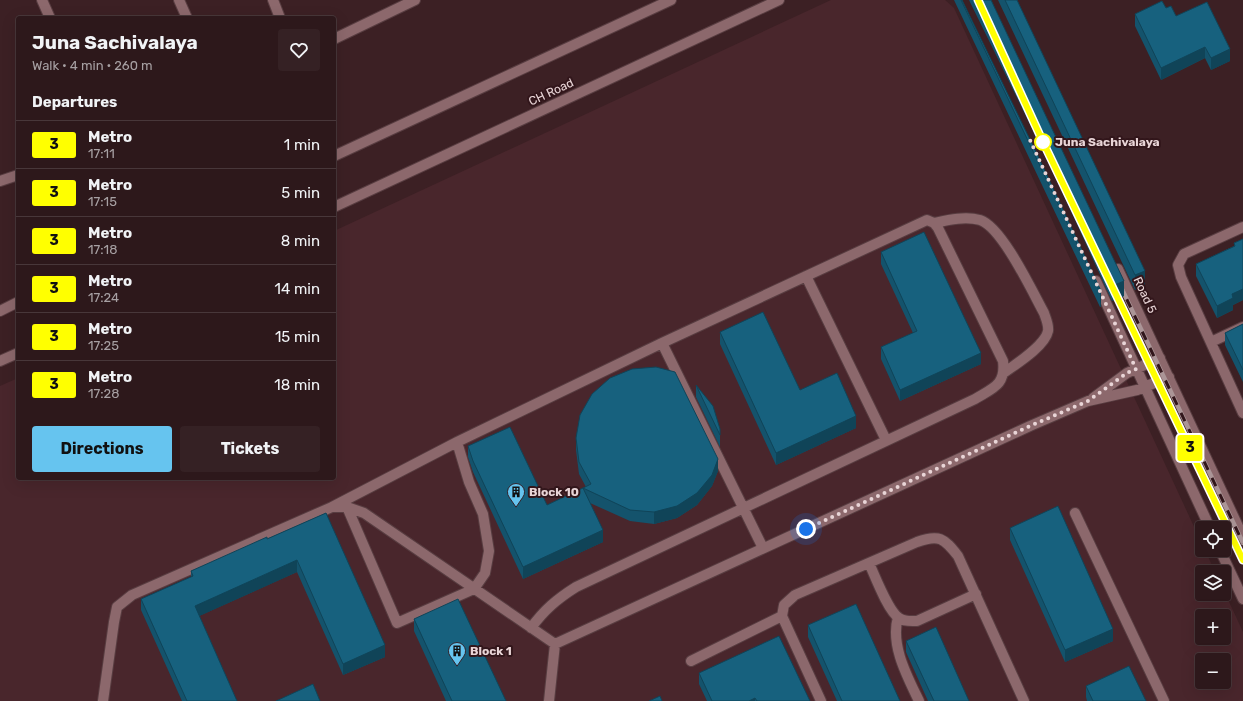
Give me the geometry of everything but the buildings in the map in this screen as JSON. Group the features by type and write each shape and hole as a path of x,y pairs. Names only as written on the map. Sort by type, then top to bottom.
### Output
{"street":[{"path":"42,0 49,16"},
{"path":"180,0 187,16"},
{"path":"273,0 279,16"},
{"path":"336,38 415,0"},
{"path":"336,155 671,0"},
{"name":"CH Road","path":"336,206 779,0"},
{"path":"0,181 16,176"},
{"path":"103,701 114,622 118,607 132,595 332,507 457,442 662,343 927,220 934,222 971,218 981,220 994,229 1004,241 1044,313 1048,324 1048,332 1044,340 1035,349 1005,372 1001,381 994,388 975,399 576,587 558,598 542,613 531,628"},
{"path":"934,222 1003,361 1005,372"},
{"path":"1243,227 1184,254 1178,265 1181,277 1243,413"},
{"name":"Road 5","path":"1113,258 1243,537"},
{"path":"806,276 886,440"},
{"path":"1093,276 1207,521"},
{"path":"0,311 16,303"},
{"path":"1211,342 1243,327"},
{"path":"662,343 763,548"},
{"path":"0,361 16,354"},
{"path":"1088,401 1127,373 1160,358"},
{"path":"555,644 1030,426 1088,401 1137,390 1169,377"},
{"path":"347,507 397,623 474,589 485,573 489,551 483,514 469,482 457,442"},
{"path":"332,507 347,507 364,513 555,644"},
{"path":"1075,513 1164,701"},
{"path":"821,701 782,616 784,605 795,595 927,538 937,537 948,543 958,556 1024,701"},
{"path":"1223,557 1243,599"},
{"path":"869,563 891,609 898,617 907,621 917,621 976,594"},
{"path":"691,662 782,616"},
{"path":"898,617 896,636 900,655 919,701"},
{"path":"548,701 555,644"}],"shaded area":[{"path":"831,0 945,0 954,8 1195,529 1195,557 1208,557 1212,565 1195,565 1195,601 1229,601 1243,632 1243,701 0,701 0,386 16,379 16,480 336,480 336,230"}],"railway":[{"path":"1119,283 1243,543"},
{"path":"1113,288 1243,560"}],"metro line":[{"name":"3","path":"978,0 1043,142 1243,560"}],"place":[{"name":"Juna Sachivalaya","path":"1043,142"},
{"name":"Block 10","path":"516,507"},
{"name":"Block 1","path":"457,666"}],"route":[{"path":"806,529 1030,426 1088,401 1127,373 1136,369 1030,140 1043,142"}]}
